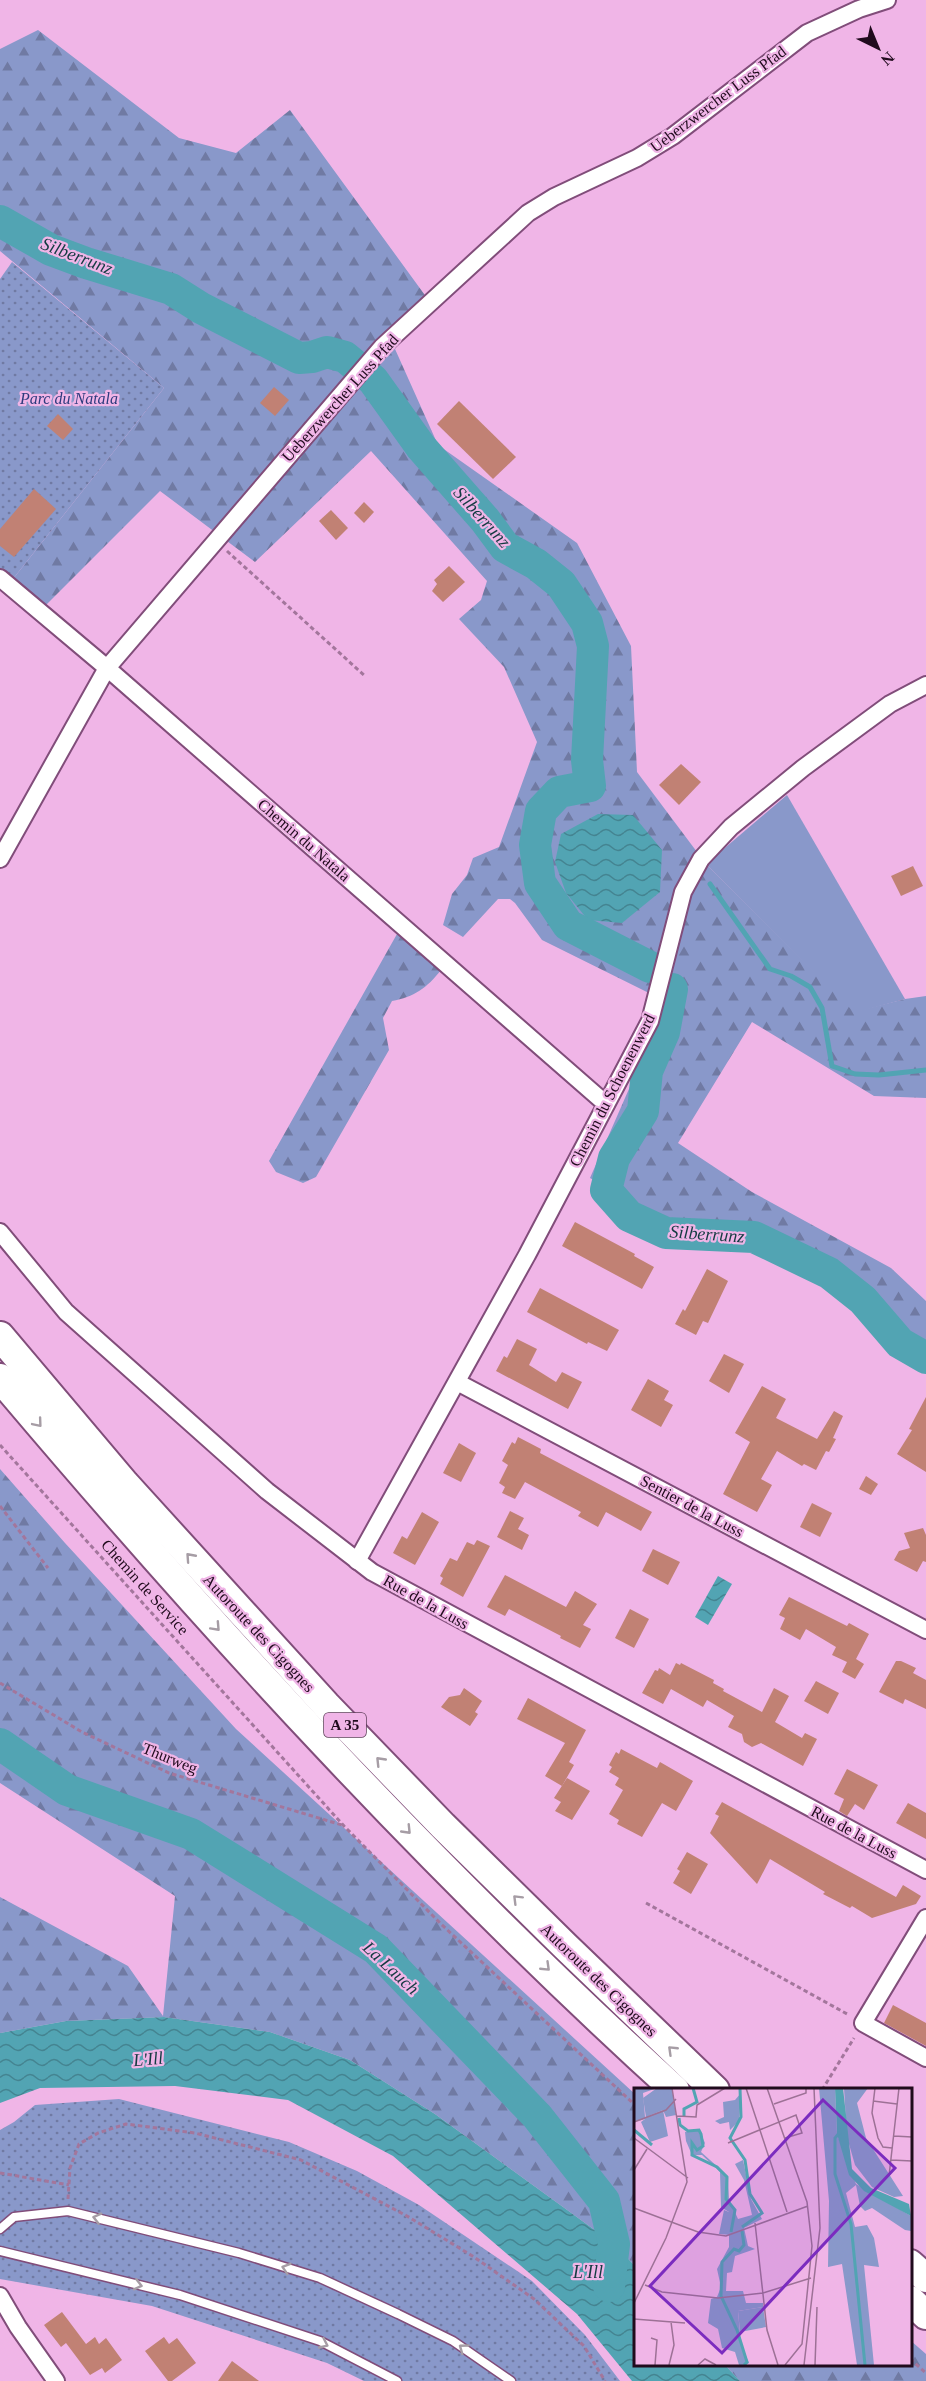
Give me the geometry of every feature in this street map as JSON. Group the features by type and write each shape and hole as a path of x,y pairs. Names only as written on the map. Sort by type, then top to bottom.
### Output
{"highway":[{"name":"Autoroute des Cigognes","path":"0,1336 125,1484 326,1705 443,1826 713,2088"},
{"name":"Autoroute des Cigognes","path":"0,1378 107,1505 306,1724 421,1845 673,2088"},
{"path":"911,2266 926,2278"},
{"path":"911,2302 926,2315"}],"street":[{"name":"Ueberzwercher Luss Pfad","path":"0,859 107,668 217,542 370,360 528,213 554,197 637,158 673,136 807,33 858,9 887,0"},
{"name":"Chemin du Natala","path":"0,578 107,668 606,1104"},
{"name":"Chemin du Schoenenwerd","path":"357,1561 527,1256 650,1021 683,892 701,859 731,827 803,768 890,704 926,685"},
{"name":"Rue de la Luss","path":"0,1232 66,1312 267,1491 357,1561 399,1588 926,1870"},
{"name":"Sentier de la Luss","path":"457,1382 926,1630"},
{"path":"926,1918 863,2023 926,2058"},
{"path":"0,2296 18,2327 56,2381"}],"lane":[{"path":"0,2229 14,2217 68,2211 239,2253 320,2278 453,2341 511,2381"},
{"path":"0,2251 180,2295 320,2341 397,2381"}],"path":[{"path":"217,542 365,676"},
{"name":"Chemin de Service","path":"0,1445 344,1826 441,1924 634,2104"},
{"path":"0,1506 48,1568"},
{"name":"Thurweg","path":"0,1683 82,1732 169,1773 344,1826"},
{"path":"646,1903 863,2023 823,2088"},
{"path":"68,2211 70,2169 80,2144 98,2133 126,2124 195,2133 301,2160 407,2216 474,2257 534,2299 584,2346 605,2381"},
{"path":"0,2172 69,2185"},
{"path":"911,2361 926,2373"}],"green space":[{"path":"38,30 179,138 236,153 290,110 427,298 395,349 438,445 577,543 631,646 637,772 706,864 854,1012 926,996 926,1098 874,1096 752,1022 678,1143 752,1192 891,1268 926,1301 926,1360 897,1343 787,1240 693,1236 590,1178 639,1066 659,998 542,940 510,899 498,899 463,937 443,925 452,894 467,875 473,858 499,847 537,742 504,667 459,619 481,600 487,581 371,451 255,562 160,491 43,608 13,579 164,388 0,251 0,49"},
{"name":"Parc du Natala","path":"12,262 164,388 13,579 0,569 0,279"},
{"path":"787,795 905,999 854,1013 706,864"},
{"path":"397,934 441,970 420,991 392,1001 383,1018 389,1050 316,1177 303,1183 276,1172 269,1161"},
{"path":"0,1469 236,1729 634,2093 634,2265 614,2244 435,2114 350,2060 270,2032 164,2017 66,2021 0,2033 0,1897 128,1966 163,2016 175,1896 0,1783"},
{"path":"119,2099 289,2142 357,2171 419,2205 532,2281 585,2335 620,2381 364,2381 327,2363 152,2306 0,2279 0,2130 35,2105"},
{"path":"911,2341 926,2354 926,2381 740,2381 726,2366 911,2366"}],"water":[{"path":"598,814 633,815 662,850 660,892 622,923 588,920 566,893 555,862 561,834"},
{"path":"718,1576 732,1584 708,1625 695,1617"},
{"name":"L'Ill","path":"164,2017 270,2032 350,2060 435,2114 614,2244 634,2265 634,2366 726,2366 740,2381 632,2381 577,2314 393,2156 288,2100 175,2086 40,2088 0,2103 0,2033 66,2021"}],"building":[{"path":"274,387 289,400 275,416 260,403"},
{"path":"459,401 516,457 493,479 437,424"},
{"path":"58,414 73,429 63,440 47,426"},
{"path":"34,489 56,509 14,557 0,546 0,529"},
{"path":"364,502 374,512 364,523 354,513"},
{"path":"331,510 348,528 336,540 319,521"},
{"path":"449,566 465,582 443,602 432,591 437,584 434,580"},
{"path":"681,764 701,782 679,805 659,785"},
{"path":"913,866 923,886 901,896 891,876"},
{"path":"575,1222 635,1254 634,1256 654,1267 642,1289 562,1246"},
{"path":"707,1269 728,1281 708,1323 703,1321 696,1335 675,1324 683,1309 685,1311"},
{"path":"540,1288 619,1330 607,1351 588,1342 587,1344 527,1312"},
{"path":"517,1339 537,1349 529,1365 556,1382 562,1372 582,1382 568,1409 496,1371 504,1356 507,1358"},
{"path":"724,1354 744,1364 729,1393 709,1381"},
{"path":"648,1379 669,1391 664,1400 673,1405 661,1427 631,1410"},
{"path":"762,1386 786,1399 776,1418 817,1439 834,1411 843,1416 833,1438 836,1439 829,1452 826,1451 816,1470 804,1464 802,1466 777,1451 761,1479 772,1485 757,1512 723,1494 750,1442 735,1433"},
{"path":"926,1397 926,1472 897,1454 912,1430 909,1429"},
{"path":"518,1437 541,1449 540,1453 652,1512 641,1531 606,1512 598,1527 578,1516 581,1512 525,1482 515,1499 502,1493 505,1487 499,1483 508,1465 502,1461 512,1442 515,1444"},
{"path":"459,1443 476,1453 461,1482 443,1473"},
{"path":"866,1476 878,1484 871,1495 859,1489"},
{"path":"812,1503 832,1513 820,1537 800,1527"},
{"path":"510,1511 524,1518 518,1529 529,1535 522,1550 497,1537"},
{"path":"422,1512 439,1522 415,1565 393,1553 402,1536 407,1539"},
{"path":"923,1528 926,1535 926,1562 923,1561 917,1572 894,1560 899,1551 910,1548 904,1533"},
{"path":"477,1540 490,1546 463,1597 440,1584 443,1578 440,1576 450,1558 457,1561 467,1542 474,1545"},
{"path":"653,1549 680,1562 668,1585 642,1571"},
{"path":"505,1575 566,1607 575,1591 597,1604 583,1625 591,1629 580,1648 509,1609 505,1616 487,1607"},
{"path":"789,1597 847,1626 849,1623 869,1634 856,1659 864,1664 855,1679 842,1672 847,1662 832,1655 836,1647 806,1629 800,1640 780,1629 785,1618 779,1615"},
{"path":"630,1609 649,1619 634,1648 615,1638"},
{"path":"896,1661 916,1668 913,1673 926,1680 926,1709 905,1699 903,1704 879,1692"},
{"path":"676,1663 680,1665 681,1663 714,1680 713,1683 724,1689 723,1691 762,1712 774,1688 789,1696 775,1722 802,1738 805,1733 817,1739 803,1766 761,1743 752,1747 744,1742 742,1734 728,1727 734,1716 707,1700 703,1707 671,1689 663,1704 642,1693 655,1670 658,1671 659,1668 670,1675"},
{"path":"816,1681 839,1693 828,1714 804,1701"},
{"path":"464,1688 482,1701 475,1712 478,1714 470,1726 441,1707 449,1697 460,1695"},
{"path":"528,1698 586,1730 569,1762 574,1765 562,1786 545,1776 565,1743 517,1719"},
{"path":"621,1749 657,1768 660,1762 693,1781 676,1811 662,1803 642,1837 617,1824 619,1820 609,1814 623,1790 615,1785 619,1778 609,1772 612,1767 609,1765 616,1752 619,1754"},
{"path":"847,1769 878,1785 864,1810 855,1804 847,1816 839,1811 844,1799 834,1794"},
{"path":"567,1778 590,1791 572,1820 555,1811 561,1802 554,1798"},
{"path":"722,1802 896,1897 903,1885 921,1896 916,1904 872,1918 852,1906 850,1908 823,1894 825,1892 770,1859 757,1884 710,1833 719,1816 715,1814"},
{"path":"908,1803 926,1813 926,1839 896,1823"},
{"path":"687,1852 708,1864 691,1894 673,1883 680,1871 677,1869"},
{"path":"893,2005 926,2023 926,2046 884,2023"},
{"path":"62,2312 86,2344 95,2337 99,2344 106,2338 122,2360 105,2373 102,2368 90,2375 66,2343 61,2347 44,2325"},
{"path":"164,2337 169,2344 177,2338 196,2363 172,2381 168,2381 145,2351"},
{"path":"232,2361 259,2381 218,2381"}],"waterway":[{"name":"Silberrunz","path":"0,221 51,250 171,289 201,308 299,358 327,352 345,357 373,380 421,447 485,520 505,547 536,564 561,584 587,623 593,646 587,760 590,786 559,792 541,811 535,845 540,883 568,925 650,967"},
{"path":"710,884 770,969 791,976 810,987 822,1008 832,1066 855,1074 879,1075 926,1070"},
{"name":"Silberrunz","path":"672,989 664,1032 647,1071 643,1111 614,1158 606,1190 629,1216 666,1233 754,1237 829,1273 863,1300 900,1343 926,1358"},
{"name":"La Lauch","path":"0,1744 67,1790 191,1834 376,1949 537,2116 604,2201 614,2244 609,2286"}]}
